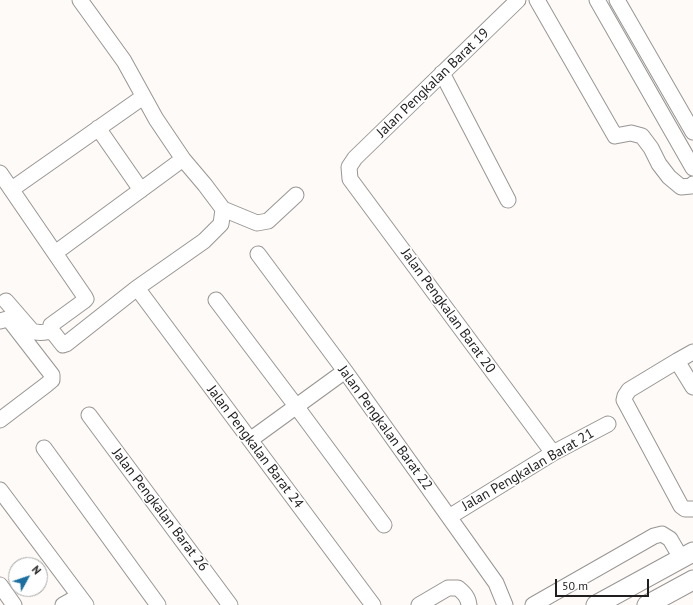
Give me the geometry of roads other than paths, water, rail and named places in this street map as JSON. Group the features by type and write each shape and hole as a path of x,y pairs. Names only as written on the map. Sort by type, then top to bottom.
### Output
{"main road":[{"path":"596,605 687,555"},
{"path":"648,605 693,580"}],"street":[{"path":"80,0 124,61 156,119 183,159 223,209 257,223 263,223 268,221 296,195"},
{"name":"Jalan Pengkalan Barat 19","path":"349,167 355,158 518,0"},
{"path":"537,0 615,136 631,133 642,136 669,178 681,186 691,186 693,184"},
{"path":"597,0 693,168"},
{"path":"617,0 693,132"},
{"path":"442,74 508,200"},
{"path":"12,189 143,97"},
{"path":"98,128 140,190"},
{"path":"55,253 183,159"},
{"name":"Jalan Pengkalan Barat 20","path":"349,167 350,179 553,453"},
{"path":"0,173 86,299 51,325 52,331 63,345 137,288 204,240 221,224 223,209"},
{"name":"Jalan Pengkalan Barat 22","path":"258,254 345,371 496,583 505,605"},
{"name":"Jalan Pengkalan Barat 24","path":"137,288 373,605"},
{"path":"216,300 384,525"},
{"path":"6,301 32,331 40,333 52,331"},
{"path":"0,321 7,319 11,322 52,375 52,380 0,420"},
{"path":"693,352 629,390 624,400 681,506 685,509 693,509"},
{"path":"677,361 693,387"},
{"path":"250,440 345,371"},
{"name":"Jalan Pengkalan Barat 26","path":"89,415 230,605"},
{"name":"Jalan Pengkalan Barat 21","path":"449,517 553,453 608,424"},
{"path":"44,448 158,605"},
{"path":"0,490 82,600 63,605"},
{"path":"532,605 654,536 662,534 670,539 687,555"},
{"path":"0,586 14,605"},
{"path":"419,605 448,588 458,588 464,593 469,605"}]}
